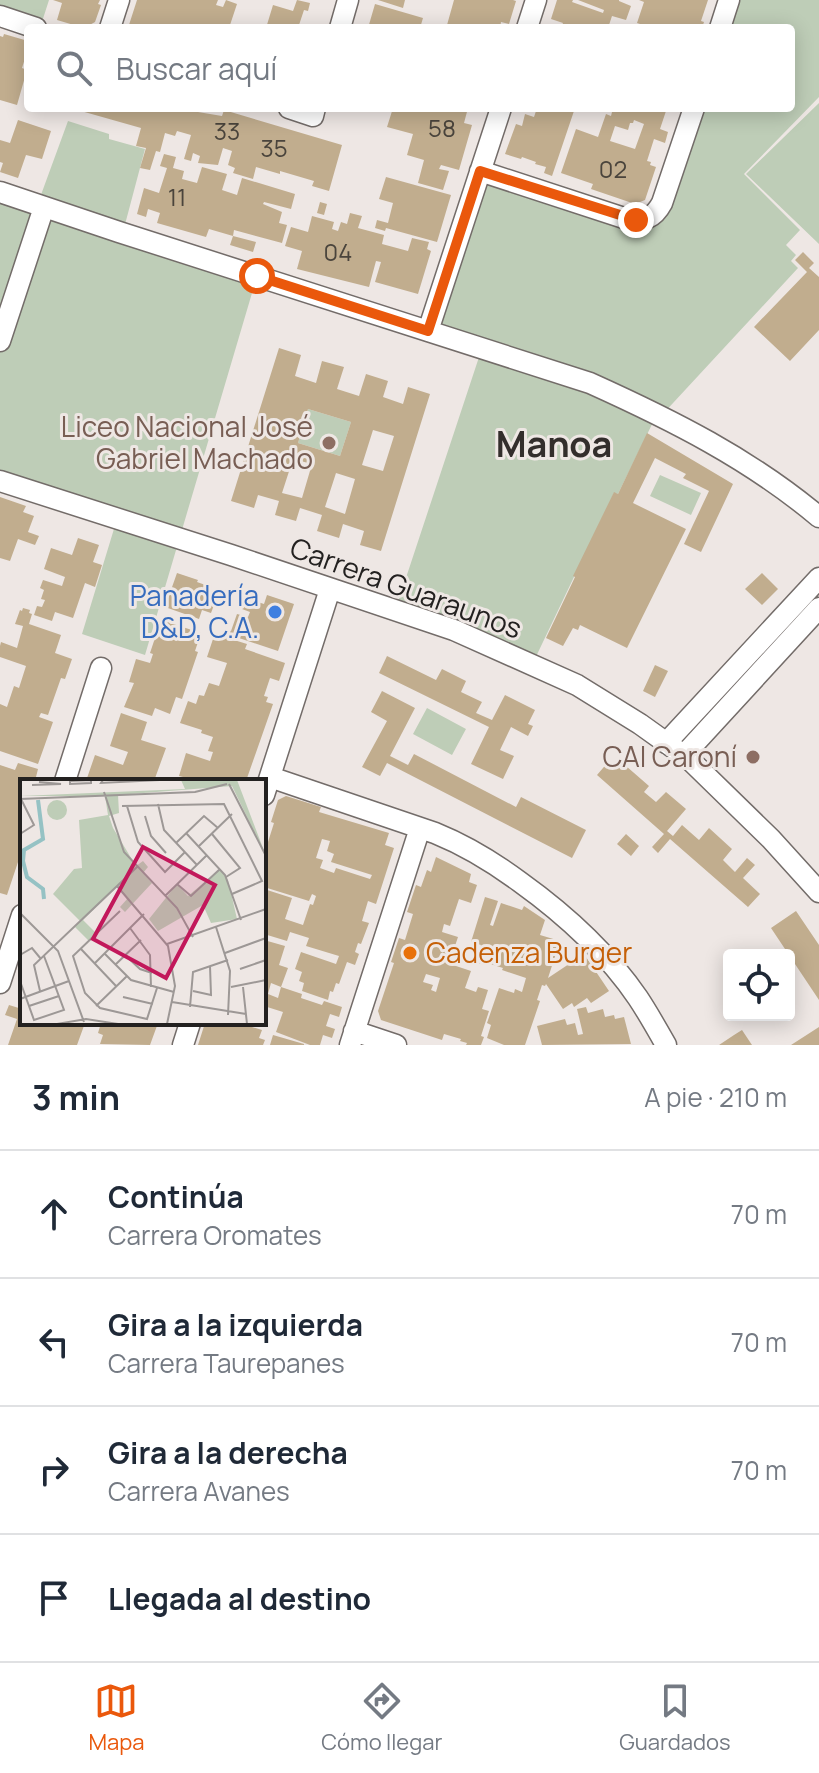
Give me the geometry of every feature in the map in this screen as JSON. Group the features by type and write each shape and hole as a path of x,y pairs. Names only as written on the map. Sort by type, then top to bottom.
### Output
{"street":[{"path":"111,24 119,0"},
{"path":"341,24 348,0"},
{"path":"528,24 536,0"},
{"path":"721,24 729,0"},
{"path":"0,16 24,24"},
{"path":"428,331 500,112"},
{"path":"480,171 627,219 645,220 653,216 662,203 693,112"},
{"path":"0,192 590,383 716,444 819,517"},
{"path":"0,341 44,207"},
{"name":"Carrera Guaraunos","path":"0,481 454,630 566,680 640,724 675,749 740,807 819,892"},
{"path":"675,749 819,578"},
{"path":"330,589 267,786 420,828 453,840 487,858 549,902 589,938 639,999 666,1045"},
{"path":"675,749 819,608"},
{"path":"66,779 101,668"},
{"path":"396,1045 352,1038 420,828"},
{"path":"0,980 20,921"},
{"path":"183,1045 189,1025"}],"green space":[{"path":"0,0 49,0 41,24 29,24 0,14"},
{"path":"729,0 819,0 819,97 744,174 800,230 786,245 796,255 791,261 798,268 661,416 657,414 618,494 614,493 532,665 395,611 482,348 428,331 480,171 645,220 692,112 795,112 795,24 721,24"},
{"path":"819,103 819,244 746,174"},
{"path":"68,121 109,134 109,139 145,149 123,232 38,203"},
{"path":"0,192 257,276 145,655 82,634 117,519 0,481"},
{"path":"308,409 351,422 340,456 298,443"},
{"path":"660,475 701,493 691,515 650,496"},
{"path":"427,708 466,729 452,755 413,734"}],"building":[{"path":"53,0 100,0 98,4 101,5 95,22 70,24 57,20 62,3"},
{"path":"137,0 218,0 216,5 223,7 226,0 237,4 230,24 129,24"},
{"path":"297,0 310,3 299,24 267,24 273,5 293,11"},
{"path":"378,0 405,0 403,8"},
{"path":"454,0 516,1 509,24 447,24"},
{"path":"557,0 573,0 603,13 604,10 578,0 619,0 631,6 626,20 612,16 609,24 563,24 551,19"},
{"path":"639,0 708,0 701,21 703,24 637,23 644,2"},
{"path":"375,4 423,18 421,24 369,24"},
{"path":"4,34 24,40 24,80 17,105 0,100 0,36"},
{"path":"85,112 198,112 222,116 223,112 231,112 342,145 329,191 312,186 314,181 280,171 280,174 256,167 253,179 233,173 235,168 228,165 232,151 223,148 218,165 198,163 200,156 193,153 191,161 184,159 191,135 177,131 175,136 165,133 160,152 156,151 150,170 140,168 146,148 136,146 141,128"},
{"path":"392,112 467,112 464,123 472,125 459,170 441,165 439,169 449,171 443,190 418,183 424,160 407,155 413,134 387,127"},
{"path":"536,112 574,112 552,176 544,173 546,167 536,162 505,154 516,124 522,126 525,114 534,117"},
{"path":"666,112 660,129 668,132 665,143 654,139 647,161 656,167 645,200 635,204 591,189 593,184 561,173 576,129 598,137 606,114","holes":["634,120 644,124 635,149 610,141 615,126 628,130"]},
{"path":"18,120 51,131 42,159 26,155 18,178 0,172 3,163 0,162 0,140 10,143"},
{"path":"164,154 176,157 173,168 184,171 182,179 197,183 202,167 227,174 222,190 237,195 242,178 295,194 291,209 263,204 282,212 279,223 287,225 282,243 234,230 233,236 209,229 206,237 157,223 160,213 148,209 146,217 137,214 144,188 159,193 167,168 160,166"},
{"path":"386,177 451,195 437,242 386,228 385,231 375,228 377,220 388,223 393,203 379,199"},
{"path":"320,202 327,204 324,215 317,213"},
{"path":"350,213 362,216 358,228 384,235 382,244 408,251 412,238 429,242 427,249 431,251 418,294 375,282 381,262 376,261 369,287 297,269 302,251 285,246 291,227 308,232 312,216 334,222 332,229 338,231 341,222 347,224"},
{"path":"233,236 256,242 253,252 230,245"},
{"path":"803,252 814,263 809,268 819,277 819,330 790,361 754,327 807,272 795,260"},
{"path":"279,348 301,355 295,376 316,383 322,361 344,367 337,389 359,396 366,374 388,381 383,397 403,404 408,387 430,394 381,551 360,545 364,531 343,524 339,538 317,531 322,515 300,508 296,521 275,515 279,501 258,495 254,508 231,501","holes":["308,409 351,422 340,456 298,443","373,430 394,436 383,471 362,465","293,459 312,464 302,498 282,493","336,473 355,479 345,514 325,507"]},
{"path":"647,433 733,484 701,552 684,544 709,491 683,478 686,474 655,458 633,503 686,529 627,648 580,625 578,630 573,628 563,646 546,638 614,492 618,494"},
{"path":"0,497 26,506 23,512 34,516 28,532 39,536 35,545 18,539 10,561 0,558"},
{"path":"78,538 99,545 93,562 102,565 95,587 85,583 73,618 55,612 52,621 34,615 37,606 42,607 45,600 41,599 43,580 62,586 65,577 44,569 51,548 72,555"},
{"path":"177,573 211,587 206,602 214,605 211,613 202,610 199,619 165,607"},
{"path":"762,573 778,589 762,605 745,589"},
{"path":"267,595 294,604 278,651 236,637 234,640 247,644 245,649 285,663 279,681 270,678 264,696 268,697 266,702 273,704 247,779 187,779 179,776 186,753 210,761 213,752 208,751 213,737 180,723 188,701 196,704 199,695 204,696 209,683 219,686 227,663 207,657 215,633 224,636 226,629 231,631 237,614 248,617 250,612 242,609 246,598 264,604"},
{"path":"23,608 32,614 29,624 61,635 55,653 72,659 65,679 61,678 48,715 41,713 39,717 53,722 38,764 0,751 0,704 7,707 14,686 19,688 26,666 0,657 0,646 1,642 17,648 23,626 15,624"},
{"path":"161,620 201,633 182,699 176,697 170,714 155,708 152,716 124,707 134,683 129,682 136,659 150,663 153,654 150,653"},
{"path":"387,656 436,680 442,669 466,681 461,692 482,702 476,713 492,720 505,695 535,710 528,724 533,726 528,736 511,727 500,750 514,756 503,779 471,764 489,727 379,673"},
{"path":"655,665 668,671 655,697 643,691"},
{"path":"382,691 415,708 390,756 408,765 414,754 516,807 521,797 586,830 572,858 387,763 380,776 362,767 387,721 371,712"},
{"path":"121,713 147,722 141,740 166,748 155,779 87,779 95,755 123,765 128,752 110,746"},
{"path":"618,759 649,786 644,792 656,802 666,792 686,809 667,831 673,836 682,825 699,840 709,828 732,849 723,860 735,872 747,858 755,865 743,878 760,894 748,907 670,839 658,853 652,847 664,834 597,775 609,761 613,765"},
{"path":"18,763 38,769 36,779 20,779 20,856 7,895 0,893 0,765 15,770"},
{"path":"286,796 321,807 319,812 389,833 385,845 394,848 376,904 368,901 362,921 369,923 355,952 359,954 355,965 347,962 339,984 336,983 333,992 330,991 328,1000 302,991 304,983 299,981 302,972 295,969 301,952 336,964 339,956 306,946 309,938 290,932 287,941 266,935 266,890 292,898 285,919 303,925 316,896 312,894 309,901 266,888 266,842 274,823 271,822 278,800","holes":["322,839 330,841 327,851 334,854 331,862 372,875 370,879 336,868 334,873 320,868 323,860 316,858"]},
{"path":"626,834 639,846 631,856 617,844"},
{"path":"436,857 471,874 469,882 477,885 471,903 459,899 450,926 444,924 442,932 458,937 452,955 456,957 453,965 471,971 465,988 476,992 478,987 488,990 482,1009 489,1011 481,1045 466,1045 461,1039 444,1034 442,1040 381,1020 378,1011 399,938 405,940 413,914 407,912 416,885 421,887 427,870 431,872","holes":["426,974 440,978 436,992 431,990 433,985 423,982"]},
{"path":"485,897 498,901 490,925 493,926 501,903 522,910 524,906 545,920 540,935 560,941 548,978 584,954 609,991 591,1003 587,998 574,1007 572,1003 563,1009 546,984 542,985 537,1000 540,1001 525,1045 504,1045 487,1038 491,1025 487,1023 499,988 522,992 526,978 503,968 476,962 481,945 471,942"},
{"path":"796,911 819,945 819,1000 795,964 795,949 785,949 771,928"},
{"path":"266,941 285,946 279,965 288,968 281,987 322,1005 324,1001 342,1007 339,1017 330,1014 326,1026 335,1029 332,1038 323,1035 320,1045 310,1045 276,1032 283,1012 266,1007","holes":["271,983 281,987 278,998 268,994"]},
{"path":"9,1005 20,1008 20,1025 84,1025 77,1045 8,1045 17,1019 5,1015"},
{"path":"586,1007 588,1013 603,1009 605,1017 624,1017 631,1044 542,1045 537,1026 565,1019 567,1025 575,1023 578,1035 583,1034 577,1009"},
{"path":"100,1025 157,1025 150,1045 100,1044 103,1035 98,1033"},
{"path":"204,1025 246,1025 262,1030 259,1038 265,1040 263,1045 198,1045"},
{"path":"819,1027 819,1045 791,1045"},
{"path":"742,1030 752,1045 719,1045 734,1035"},
{"path":"273,1035 304,1044 304,1045 270,1045"}],"place":[{"name":"Liceo Nacional José Gabriel Machado","path":"329,443"},
{"name":"Panadería D&D, C.A.","path":"275,612"},
{"name":"CAI Caroní","path":"753,757"},
{"name":"Cadenza Burger","path":"410,953"}],"district":[{"name":"Manoa","path":"554,444"}],"route":[{"path":"257,276 428,331 480,171 636,220"}]}
